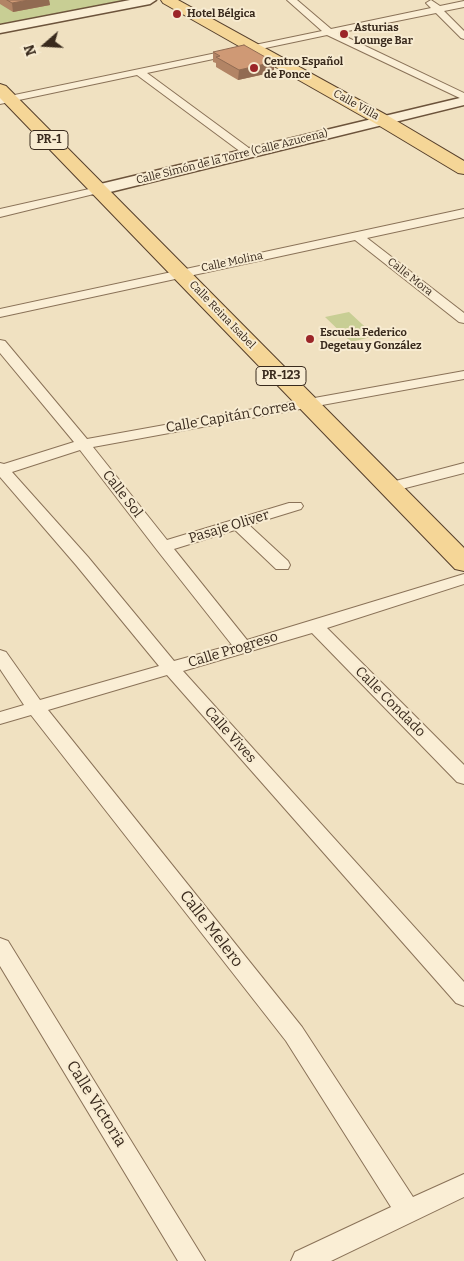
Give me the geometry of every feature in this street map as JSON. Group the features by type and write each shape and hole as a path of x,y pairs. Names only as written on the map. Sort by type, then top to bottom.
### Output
{"main road":[{"name":"Calle Villa","path":"168,0 384,120 464,168"},
{"name":"Calle Reina Isabel","path":"3,97 181,273 464,563"}],"street":[{"path":"0,29 150,0"},
{"path":"292,0 330,33 464,97"},
{"path":"428,0 464,36"},
{"path":"3,97 255,49 464,4"},
{"path":"138,72 249,153"},
{"name":"Calle Simón de la Torre (Calle Azucena)","path":"0,213 464,102"},
{"name":"Calle Molina","path":"0,313 464,213"},
{"name":"Calle Mora","path":"357,236 464,319"},
{"name":"Calle Sol","path":"0,344 83,444 242,646"},
{"name":"Calle Capitán Correa","path":"1,469 83,444 464,376"},
{"path":"390,487 464,468"},
{"name":"Calle Vives","path":"1,469 82,561 171,669 464,997"},
{"name":"Pasaje Oliver","path":"163,547 295,506"},
{"path":"238,524 282,565"},
{"name":"Calle Progreso","path":"0,718 315,626 464,579"},
{"name":"Calle Condado","path":"315,626 464,777"},
{"name":"Calle Melero","path":"0,656 35,707 294,1034 408,1212"},
{"name":"Calle Victoria","path":"0,947 192,1261"},
{"path":"304,1261 464,1185"}],"green space":[{"path":"0,0 125,0 0,24"},
{"path":"349,312 375,336 351,342 325,317"}],"building":[{"path":"7,0 29,0 12,3"},
{"path":"244,45 274,62 239,70 216,57 220,56 213,52"}],"place":[{"name":"Hotel Bélgica","path":"177,14"},
{"name":"Asturias Lounge Bar","path":"344,34"},
{"name":"Centro Español de Ponce","path":"254,68"},
{"name":"Escuela Federico Degetau y González","path":"310,339"}]}
